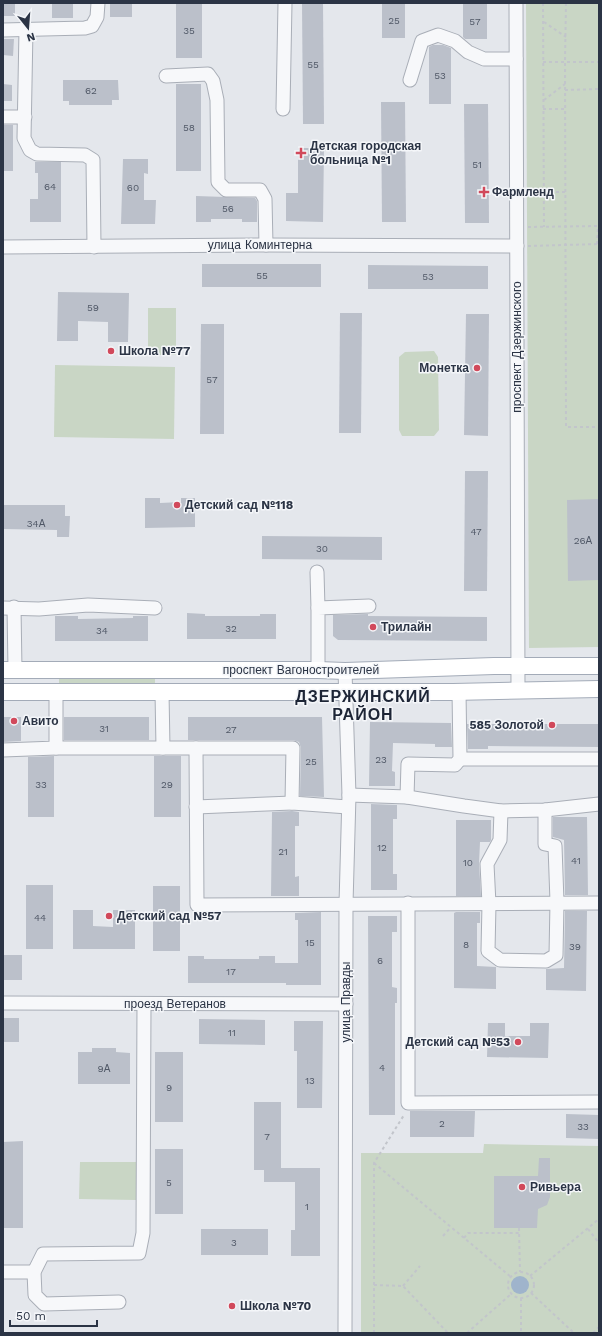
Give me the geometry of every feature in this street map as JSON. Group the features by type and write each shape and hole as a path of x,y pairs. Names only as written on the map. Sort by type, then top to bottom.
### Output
{"main road":[{"name":"проспект Вагоностроителей","path":"9,670 345,671 599,666"},
{"name":"проспект Вагоностроителей","path":"3,692 459,692 599,689"}],"street":[{"path":"3,30 85,28 92,26 97,17 98,3"},
{"path":"283,109 285,3"},
{"name":"проспект Дзержинского","path":"516,3 518,691"},
{"path":"26,29 24,138 30,150 37,154 85,155 93,160 94,246"},
{"path":"410,80 422,41 438,35 455,41 468,52 484,59 516,59"},
{"path":"166,76 208,74 213,81 217,100 218,182 226,190 260,190 265,199 266,245"},
{"path":"3,117 25,117"},
{"name":"улица Коминтерна","path":"3,247 266,245 517,246"},
{"path":"317,572 318,670"},
{"path":"9,670 9,607 39,609 88,605 155,608"},
{"path":"318,608 369,606"},
{"name":"улица Правды","path":"345,671 348,801 346,904 345,1333"},
{"path":"162,692 163,748"},
{"path":"407,797 408,764 456,765 460,759 459,692"},
{"path":"56,693 56,748"},
{"path":"3,750 56,748 293,748 292,803"},
{"path":"196,748 197,905 408,903 489,904 557,902 599,903"},
{"path":"460,759 599,759"},
{"path":"196,807 348,801 407,797 501,811 545,810 599,804"},
{"path":"501,811 500,840 487,864 489,904 488,951 500,960 546,961 556,955 557,902 555,846 545,844 545,810"},
{"path":"408,903 408,1103 599,1102"},
{"name":"проезд Ветеранов","path":"3,1003 346,1004"},
{"path":"119,1302 44,1304 35,1295 34,1272 43,1254 139,1253 143,1233 144,1004"},
{"path":"3,1272 34,1272"}],"path":[{"path":"543,3 544,227"},
{"path":"566,3 566,427 599,428"},
{"path":"543,21 566,37"},
{"path":"543,62 599,62"},
{"path":"543,100 565,84"},
{"path":"565,90 599,89"},
{"path":"543,109 565,109"},
{"path":"544,192 566,192"},
{"path":"517,228 598,226 598,244 517,246"},
{"path":"374,1333 374,1163 404,1115 408,1103"},
{"path":"374,1163 511,1277"},
{"path":"530,1276 599,1220"},
{"path":"443,1236 451,1227"},
{"path":"519,1228 520,1272"},
{"path":"588,1229 599,1243"},
{"path":"464,1238 468,1232 519,1233"},
{"path":"403,1286 420,1266"},
{"path":"520,1272 526,1273 530,1276 534,1285 531,1293 526,1297 520,1298 511,1294 508,1285 511,1277 515,1273 520,1272"},
{"path":"374,1285 403,1286 448,1333"},
{"path":"531,1293 574,1333"},
{"path":"467,1333 511,1294"},
{"path":"520,1298 521,1333"},
{"path":"593,1333 599,1327"}],"green space":[{"path":"526,3 599,3 599,647 529,648"},
{"path":"148,308 176,308 176,355 148,355"},
{"path":"434,351 438,357 439,430 434,436 402,436 399,430 399,357 405,352"},
{"path":"55,365 175,367 174,439 54,437"},
{"path":"59,678 155,678 155,687 59,687"},
{"path":"484,1144 599,1146 599,1333 361,1333 361,1153 483,1153"},
{"path":"80,1162 136,1162 136,1200 79,1199"}],"water":[{"path":"520,1276 526,1279 529,1285 526,1291 520,1294 514,1291 511,1285 514,1279"}],"building":[{"path":"3,3 15,3 15,16 3,16"},
{"path":"52,3 73,3 73,18 52,18"},
{"path":"110,3 132,3 132,17 110,17"},
{"path":"176,3 202,3 202,58 176,58"},
{"path":"302,3 323,3 324,124 303,124"},
{"path":"382,3 405,3 405,38 382,38"},
{"path":"463,3 487,3 487,39 465,39 463,37"},
{"path":"3,39 14,39 13,56 3,55"},
{"path":"433,45 443,45 451,48 451,104 429,104 429,47"},
{"path":"63,80 118,80 119,100 112,100 112,105 69,105 69,101 63,101"},
{"path":"3,84 12,85 12,101 3,101"},
{"path":"176,84 201,84 201,171 176,171"},
{"path":"381,102 405,102 406,222 382,222"},
{"path":"464,104 488,104 489,223 465,223"},
{"path":"3,125 13,125 13,171 3,171"},
{"path":"298,148 324,148 323,222 286,221 286,193 298,193"},
{"path":"123,159 148,159 148,174 144,173 144,200 156,200 155,224 121,224"},
{"path":"35,162 61,162 61,222 30,222 30,199 38,199 38,173 35,173"},
{"path":"196,196 255,198 257,201 257,222 242,222 242,219 211,219 211,222 196,222"},
{"path":"202,264 321,264 321,287 202,287"},
{"path":"368,265 488,266 488,289 368,289"},
{"path":"58,292 129,293 128,342 108,342 108,322 78,321 78,341 57,341"},
{"path":"340,313 362,313 361,433 339,433"},
{"path":"466,314 489,314 488,436 464,435"},
{"path":"201,324 224,324 224,434 200,434"},
{"path":"465,471 488,471 487,591 464,591"},
{"path":"145,498 160,498 160,503 181,502 181,498 195,498 195,527 145,528"},
{"path":"599,499 599,580 568,581 567,500"},
{"path":"3,505 65,505 65,516 70,516 69,537 57,537 57,530 3,529"},
{"path":"262,536 382,537 382,560 262,559"},
{"path":"187,613 205,614 205,616 260,616 260,614 276,614 276,639 187,639"},
{"path":"368,614 368,616 487,617 487,641 338,640 333,636 333,615"},
{"path":"55,616 78,616 78,619 133,618 133,616 148,616 148,641 55,641"},
{"path":"3,717 21,717 21,741 3,742"},
{"path":"64,717 149,717 149,740 64,740"},
{"path":"188,717 322,717 324,797 300,796 301,748 299,742 293,740 188,740"},
{"path":"370,722 451,723 452,747 435,747 435,744 393,743 392,771 395,772 395,786 369,786"},
{"path":"467,724 599,724 599,747 488,746 488,749 468,749"},
{"path":"54,756 54,817 28,817 28,757"},
{"path":"154,756 181,756 181,817 154,817"},
{"path":"371,804 397,805 397,819 393,819 393,874 397,874 397,890 371,890"},
{"path":"272,812 299,812 299,826 295,826 295,877 299,876 299,896 271,896"},
{"path":"553,817 587,817 588,895 565,895 564,840 553,837"},
{"path":"456,820 491,820 490,842 480,842 479,864 481,896 456,896"},
{"path":"26,885 53,885 53,949 26,949"},
{"path":"153,886 180,886 180,951 153,951"},
{"path":"73,910 93,910 93,926 113,927 113,910 135,910 135,949 73,949"},
{"path":"565,911 587,911 586,991 546,990 546,969 564,968"},
{"path":"321,912 321,985 286,985 286,983 188,983 188,956 204,956 204,959 259,959 259,956 275,956 275,963 298,963 298,920 295,920 295,913"},
{"path":"480,912 480,923 477,923 477,966 496,967 496,989 454,988 454,913"},
{"path":"368,916 397,916 397,932 392,932 392,987 397,988 397,1003 395,1003 395,1115 369,1115"},
{"path":"3,955 22,955 22,980 3,980"},
{"path":"3,1018 19,1018 19,1042 3,1042"},
{"path":"199,1019 265,1020 265,1045 199,1044"},
{"path":"294,1021 323,1021 322,1108 297,1108 297,1051 294,1051"},
{"path":"488,1023 505,1023 505,1036 530,1036 530,1023 549,1023 548,1058 487,1057"},
{"path":"92,1048 116,1048 116,1052 130,1053 130,1084 78,1084 78,1052 92,1052"},
{"path":"155,1052 183,1052 183,1122 155,1122"},
{"path":"254,1102 281,1102 281,1168 320,1168 320,1256 291,1256 291,1230 295,1230 295,1182 264,1182 264,1170 254,1170"},
{"path":"410,1111 475,1111 474,1137 410,1137"},
{"path":"566,1114 599,1115 599,1139 566,1138"},
{"path":"23,1141 23,1228 3,1228 3,1142"},
{"path":"155,1149 183,1149 183,1214 155,1214"},
{"name":"Ривьера","path":"539,1158 550,1158 550,1197 547,1205 538,1209 537,1228 494,1228 494,1176 538,1176"},
{"path":"201,1229 268,1229 268,1255 201,1255"}],"place":[{"name":"Детская городская больница №1","path":"301,153"},
{"name":"Фармленд","path":"484,192"},
{"name":"Школа №77","path":"111,351"},
{"name":"Монетка","path":"477,368"},
{"name":"Детский сад №118","path":"177,505"},
{"name":"Трилайн","path":"373,627"},
{"name":"Авито","path":"14,721"},
{"name":"585 Золотой","path":"552,725"},
{"name":"Детский сад №57","path":"109,916"},
{"name":"Детский сад №53","path":"518,1042"},
{"name":"Ривьера","path":"522,1187"},
{"name":"Школа №70","path":"232,1306"}],"district":[{"name":"ДЗЕРЖИНСКИЙ РАЙОН","path":"363,705"}]}
